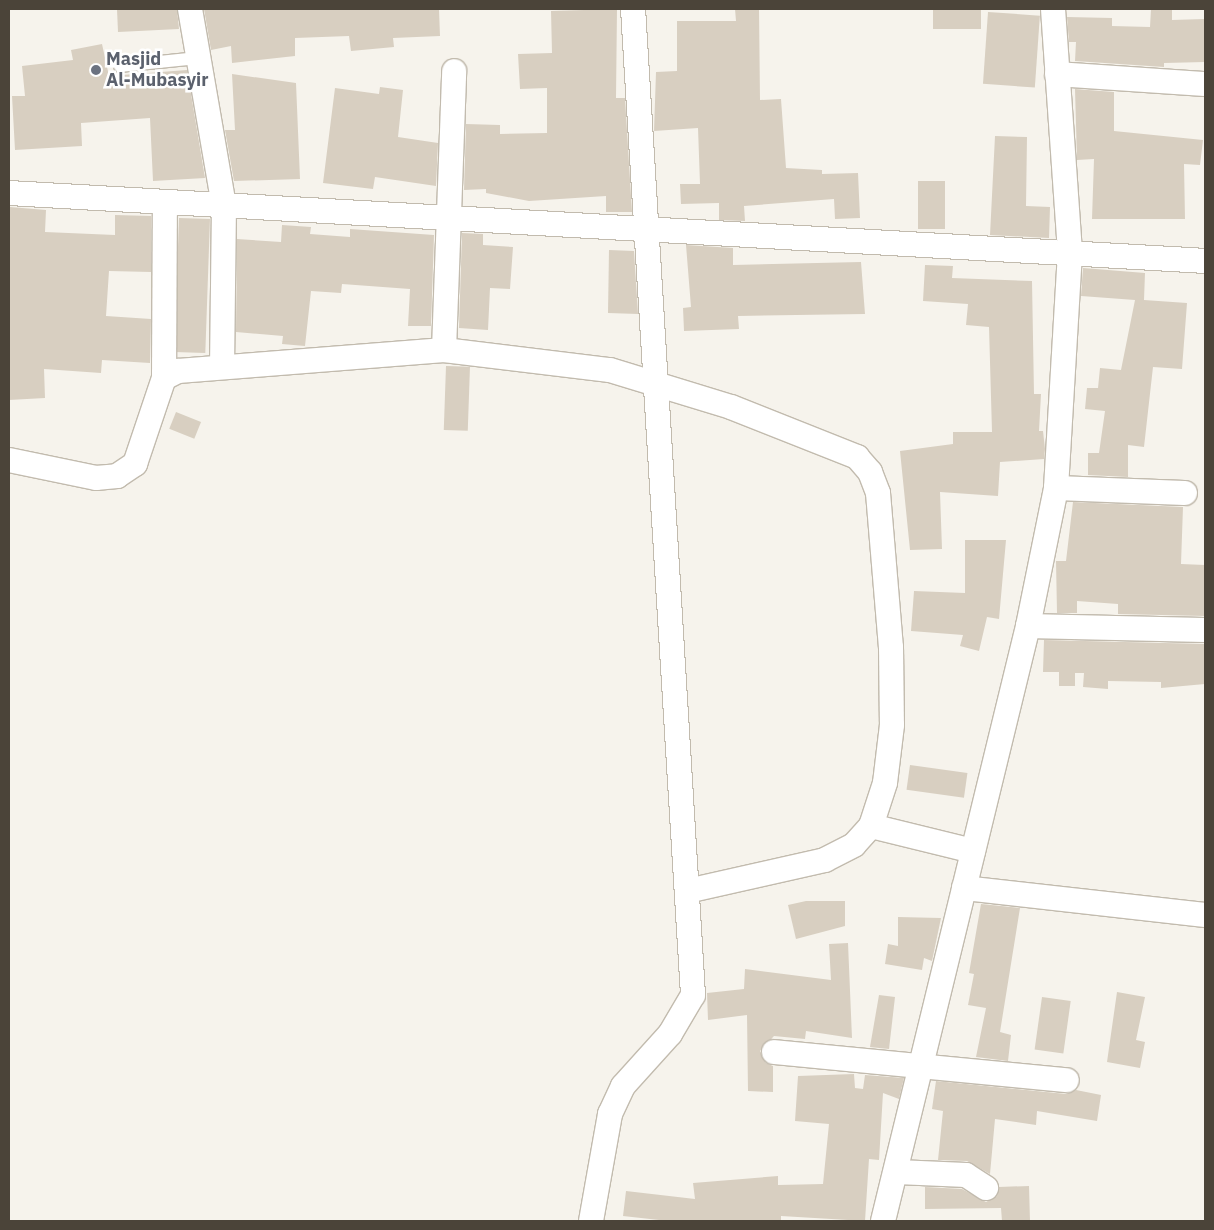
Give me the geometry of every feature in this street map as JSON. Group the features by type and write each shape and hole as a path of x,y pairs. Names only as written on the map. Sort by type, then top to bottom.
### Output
{"street":[{"path":"190,9 224,205 222,364"},
{"path":"591,1221 610,1114 623,1086 688,1011 693,995 655,384 648,230 633,9"},
{"path":"883,1221 897,1172 1028,626 1056,488 1070,252 1053,9"},
{"path":"444,350 454,71"},
{"path":"1057,74 1205,84"},
{"path":"9,193 1205,261"},
{"path":"9,460 96,478 117,476 135,464 164,378 165,202"},
{"path":"164,378 178,371 222,364 444,350 610,370 839,447 857,457 870,472 883,524 892,725 885,782 871,826 854,845 825,860 687,891"},
{"path":"1056,488 1185,493"},
{"path":"1028,626 1205,630"},
{"path":"871,826 973,851"},
{"path":"964,888 1205,915"},
{"path":"774,1052 1067,1080"},
{"path":"897,1172 966,1176 986,1188"}],"lane":[{"path":"120,66 197,58"}],"building":[{"path":"117,9 177,9 179,29 118,32"},
{"path":"204,9 439,9 440,36 393,38 394,47 351,51 349,36 295,38 295,56 232,63 231,46 211,50"},
{"path":"617,9 616,98 625,98 632,212 606,212 606,196 529,201 486,193 486,189 464,190 466,124 500,125 500,134 547,133 547,88 520,89 518,54 552,53 551,11"},
{"path":"735,9 759,9 760,100 781,99 786,168 822,170 822,174 858,173 860,218 835,219 834,199 744,206 745,221 719,220 719,203 681,204 680,184 700,184 698,128 654,131 656,72 677,71 677,21 736,21"},
{"path":"933,9 981,9 981,29 933,29"},
{"path":"1151,9 1172,9 1172,20 1205,19 1205,62 1164,63 1164,67 1075,61 1076,42 1069,42 1067,17 1112,18 1112,26 1150,27"},
{"path":"988,12 1040,16 1035,87 983,84"},
{"path":"102,44 109,76 187,70 205,178 153,181 150,118 81,123 82,146 15,150 12,96 25,96 22,66 73,60 71,50"},
{"path":"232,74 296,83 300,179 234,181 225,130 235,130"},
{"path":"380,87 403,90 398,137 438,143 436,186 375,177 373,189 323,183 335,88 379,94"},
{"path":"1075,89 1114,92 1114,131 1203,140 1200,165 1184,164 1185,219 1092,219 1094,159 1077,160"},
{"path":"995,136 1027,137 1026,206 1050,207 1049,238 990,235"},
{"path":"918,181 945,181 945,229 918,229"},
{"path":"10,207 46,210 45,232 115,235 115,215 151,216 151,272 109,271 106,316 151,319 150,363 102,360 101,373 44,369 45,398 9,400"},
{"path":"179,218 210,219 205,353 174,352"},
{"path":"282,225 311,227 310,234 350,237 350,229 434,235 431,326 408,326 410,289 342,284 341,293 311,291 305,346 282,344 283,336 236,332 237,239 281,242"},
{"path":"462,233 483,234 483,245 513,247 510,289 490,288 488,330 459,328"},
{"path":"686,245 733,248 733,265 861,262 865,314 738,316 739,329 684,331 683,308 691,307"},
{"path":"609,250 634,251 638,314 608,313"},
{"path":"925,265 953,266 952,278 1032,281 1034,394 1041,394 1039,431 1043,431 1045,449 1044,459 1000,462 998,496 940,492 942,549 910,550 900,451 953,444 953,432 992,432 989,327 966,325 968,304 923,301"},
{"path":"1083,268 1145,273 1144,300 1187,303 1182,369 1153,367 1144,447 1128,445 1128,477 1088,475 1088,453 1099,453 1105,411 1085,409 1087,388 1098,388 1100,368 1121,370 1135,300 1081,296"},
{"path":"446,366 470,367 468,431 444,430"},
{"path":"176,412 201,422 194,439 169,429"},
{"path":"1073,502 1183,507 1181,564 1205,565 1205,616 1118,614 1118,604 1077,601 1077,613 1057,613 1056,561 1066,561"},
{"path":"965,540 1006,540 999,619 987,617 979,651 960,646 963,635 911,631 914,591 965,593"},
{"path":"1044,640 1205,644 1205,684 1161,688 1161,682 1108,681 1108,689 1083,687 1084,673 1075,673 1075,686 1059,686 1059,672 1043,672"},
{"path":"910,765 967,773 964,798 907,790"},
{"path":"806,901 845,901 845,926 796,939 788,905"},
{"path":"981,904 1020,908 1000,1032 1011,1035 1008,1061 976,1057 986,1008 968,1005 974,974 969,973"},
{"path":"898,917 941,918 932,961 924,958 922,970 885,964 888,944 898,946"},
{"path":"848,943 852,1038 806,1031 805,1039 774,1036 760,1051 766,1063 773,1066 773,1092 748,1091 747,1015 708,1020 707,993 744,989 745,969 831,980 829,944"},
{"path":"1117,992 1145,997 1136,1040 1145,1042 1140,1068 1107,1062"},
{"path":"879,995 895,997 889,1049 870,1047"},
{"path":"1042,997 1071,1001 1063,1054 1035,1049"},
{"path":"854,1074 855,1088 863,1089 865,1075 904,1078 899,1099 883,1093 879,1160 869,1159 865,1221 781,1216 781,1221 668,1221 623,1216 626,1191 695,1199 693,1183 778,1176 778,1185 823,1184 829,1124 795,1121 798,1076"},
{"path":"936,1081 1066,1094 1076,1090 1101,1095 1097,1121 1037,1111 1036,1125 995,1119 990,1174 967,1161 938,1160 943,1111 932,1109"},
{"path":"1029,1186 1030,1221 1002,1221 1001,1208 925,1209 925,1187 962,1189 986,1202 997,1196 999,1187"}],"place":[{"name":"Masjid Al-Mubasyir","path":"96,70"}]}
